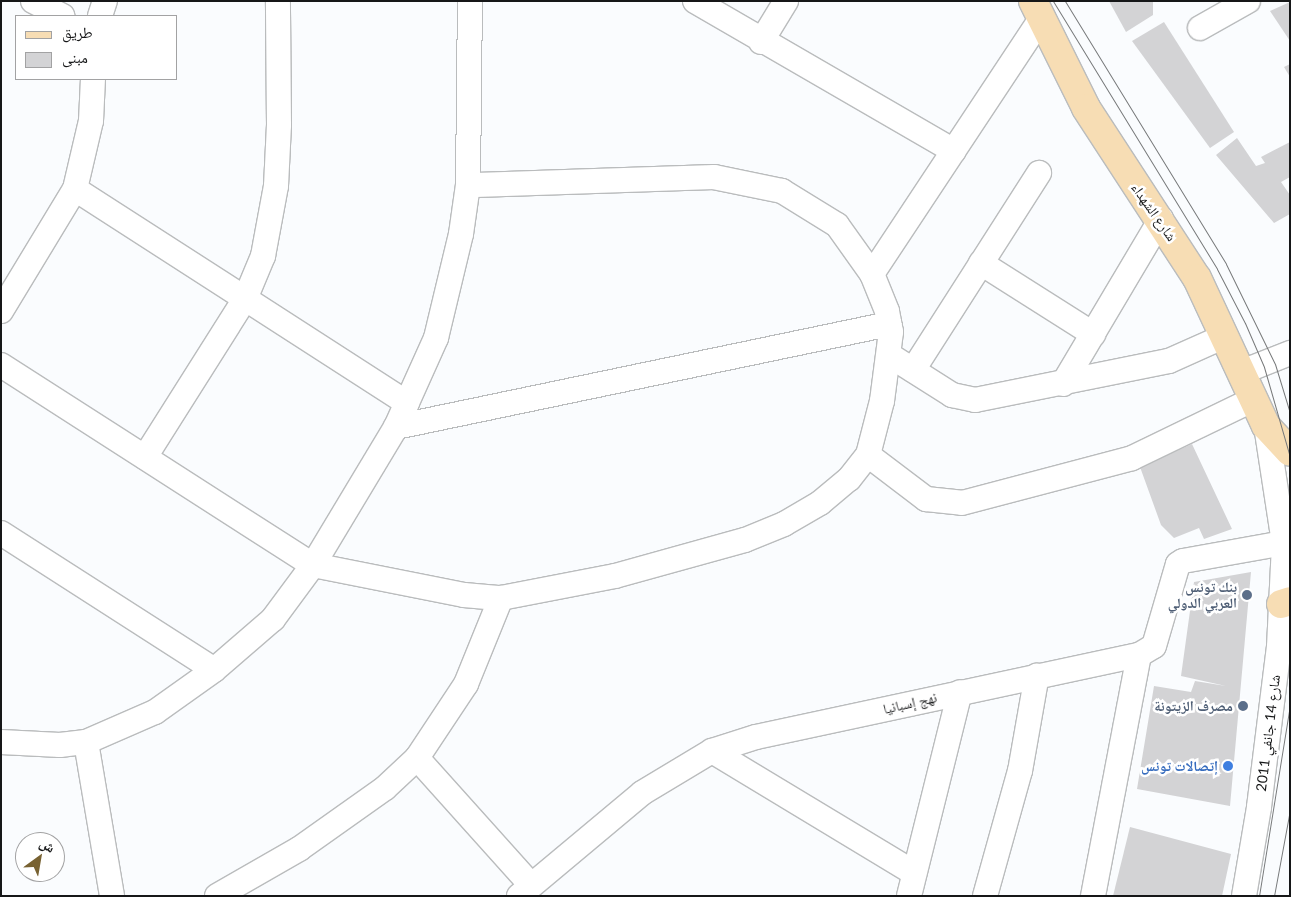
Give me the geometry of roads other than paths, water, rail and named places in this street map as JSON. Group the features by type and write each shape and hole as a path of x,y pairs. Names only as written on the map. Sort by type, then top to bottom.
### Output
{"main road":[{"name":"شارع الشهداء","path":"1037,9 1086,108 1123,168 1161,219 1197,278 1266,426"},
{"path":"1266,426 1290,452"}],"street":[{"path":"33,1 60,15"},
{"path":"100,15 105,1"},
{"path":"145,457 245,299 263,256 276,186 280,125 278,1"},
{"path":"1,742 60,745 86,742 155,712 214,670 273,619 313,565 396,427 436,338 461,234 468,185 470,1"},
{"path":"695,1 761,42 954,151"},
{"path":"761,42 786,1"},
{"path":"1200,28 1248,1"},
{"path":"872,274 954,151 1037,9"},
{"path":"1,311 75,189 91,121 94,80"},
{"path":"913,370 1039,172"},
{"path":"1,365 313,565 418,588 501,598 615,576 745,540 784,524 820,503 849,479 868,455 874,439 889,355 889,324 872,274 837,225 782,191 714,176 468,185"},
{"path":"75,189 407,403"},
{"path":"1063,384 1161,219"},
{"path":"981,263 1093,334"},
{"path":"396,427 889,324"},
{"path":"889,355 952,395 975,400 1169,362 1225,336"},
{"path":"1242,372 1290,353"},
{"path":"868,455 926,499 962,503 1132,458 1254,399"},
{"name":"شارع 14 جانفي 2011","path":"1244,896 1259,807 1285,603 1284,544 1266,426"},
{"path":"1,533 214,670"},
{"path":"1093,896 1139,655 1154,646 1178,564 1183,560 1284,544"},
{"path":"217,896 315,838 386,788 416,758 466,684 501,598"},
{"name":"نهج إسبانيا","path":"525,890 642,793 712,751 756,737 1037,675 1139,655"},
{"path":"985,896 1020,771 1037,675"},
{"path":"909,896 960,692"},
{"path":"86,742 112,896"},
{"path":"712,751 914,873"},
{"path":"416,758 525,890"}],"tram line":[{"path":"1053,1 1217,269 1245,323 1264,367 1290,457"},
{"path":"1065,1 1226,264 1275,364 1290,413"},
{"path":"1259,896 1290,704"},
{"path":"1274,896 1290,810"}],"place":[{"name":"بنك تونس العربي الدولي","path":"1247,595"},
{"name":"مصرف الزيتونة","path":"1243,706"},
{"name":"إتصالات تونس","path":"1228,766"}]}
